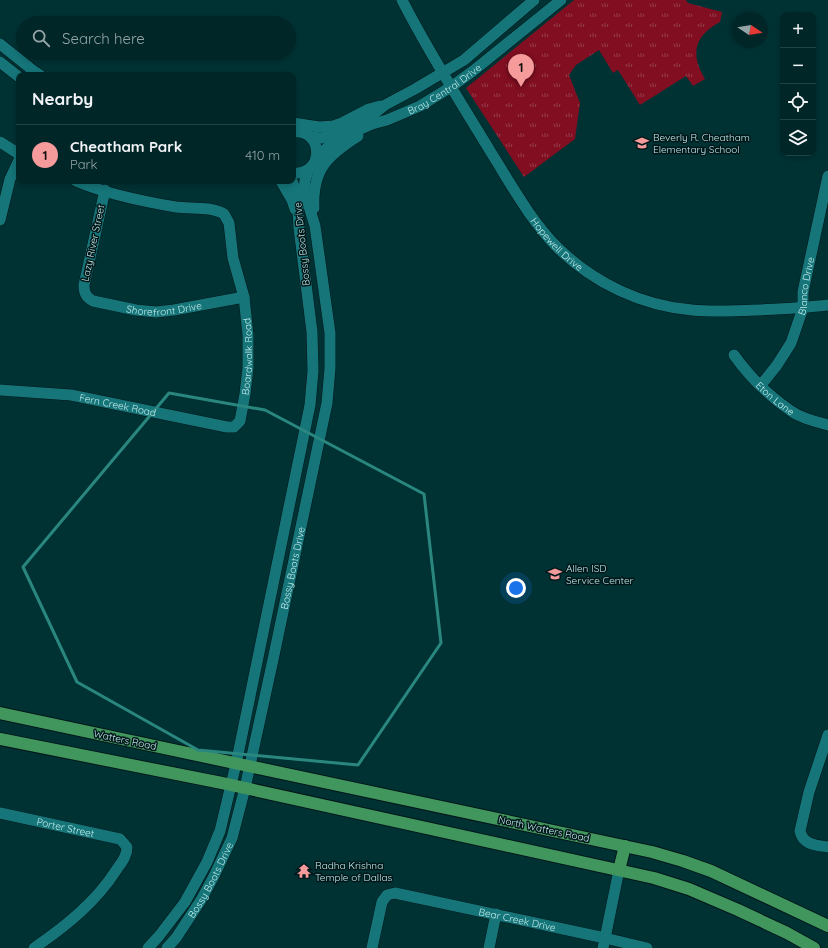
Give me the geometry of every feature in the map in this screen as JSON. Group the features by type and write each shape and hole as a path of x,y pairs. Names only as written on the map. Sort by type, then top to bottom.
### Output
{"main road":[{"name":"Watters Road","path":"0,713 250,767"},
{"path":"0,739 245,788 654,878 689,889 780,930 814,948"},
{"name":"North Watters Road","path":"250,767 625,846 683,860 711,871 828,926"},
{"path":"619,870 625,846"}],"street":[{"name":"Hopewell Drive","path":"402,0 442,73 535,222 558,248 593,277 625,294 660,306 693,310 728,311 803,308 828,305"},
{"name":"Bray Central Drive","path":"311,137 322,138 331,135 370,117 385,105 464,60 534,0"},
{"name":"Bray Central Drive","path":"316,158 343,137 372,124 387,120 420,106 451,88 561,0"},
{"path":"0,44 16,57"},
{"path":"20,60 35,72"},
{"path":"0,62 16,75"},
{"path":"296,123 319,127 333,126 369,109 385,105"},
{"path":"315,226 314,188 322,167 336,152 352,140 387,120"},
{"path":"296,132 302,132 311,137 317,148 316,158"},
{"path":"0,142 16,152"},
{"name":"Bossy Boots Drive","path":"167,948 176,938 201,900 232,838 250,767 327,403 330,368 330,333 315,226 304,190 305,180 309,169 313,165 316,158"},
{"path":"0,220 10,179 16,166"},
{"path":"296,173 309,169"},
{"name":"Blanco Drive","path":"761,385 791,343 803,308 803,292 828,176"},
{"path":"86,184 105,190"},
{"path":"283,184 293,204 299,228"},
{"name":"Bossy Boots Drive","path":"148,948 185,902 207,862 220,831 232,786 310,405 313,350 299,228 297,194 293,184"},
{"name":"Boardwalk Road","path":"105,190 160,204 216,210 224,214 229,223 233,258 244,297 248,335 247,383 240,421 234,427"},
{"name":"Lazy River Street","path":"86,295 84,285 105,190"},
{"name":"Shorefront Drive","path":"86,295 93,301 136,310 156,312 244,297"},
{"name":"Eton Lane","path":"734,355 746,372 792,412 815,422 828,425"},
{"name":"Fern Creek Road","path":"0,390 71,395 226,427 234,427"},
{"path":"828,735 809,792 800,831 802,837 807,842 828,847"},
{"name":"Porter Street","path":"0,813 120,839 127,847 125,857 102,890 88,906 34,948"},
{"path":"604,943 619,870"},
{"name":"Bear Creek Drive","path":"372,948 382,902 387,895 395,893 496,914 604,943 647,948"},
{"path":"489,948 496,914"}],"highlighted area":[{"path":"169,393 265,410 424,494 441,643 358,765 198,750 77,682 23,567"}],"green space":[{"path":"574,0 686,0 688,3 722,12 720,22 711,27 705,33 697,46 697,62 705,79 693,86 686,76 640,105 618,70 613,73 599,50 576,65 569,75 580,103 575,139 524,177 466,88"}],"place":[{"name":"Cheatham Park","path":"521,87"},
{"name":"Beverly R. Cheatham Elementary School","path":"642,143"},
{"name":"Allen ISD Service Center","path":"555,574"},
{"name":"Radha Krishna Temple of Dallas","path":"304,871"}]}
